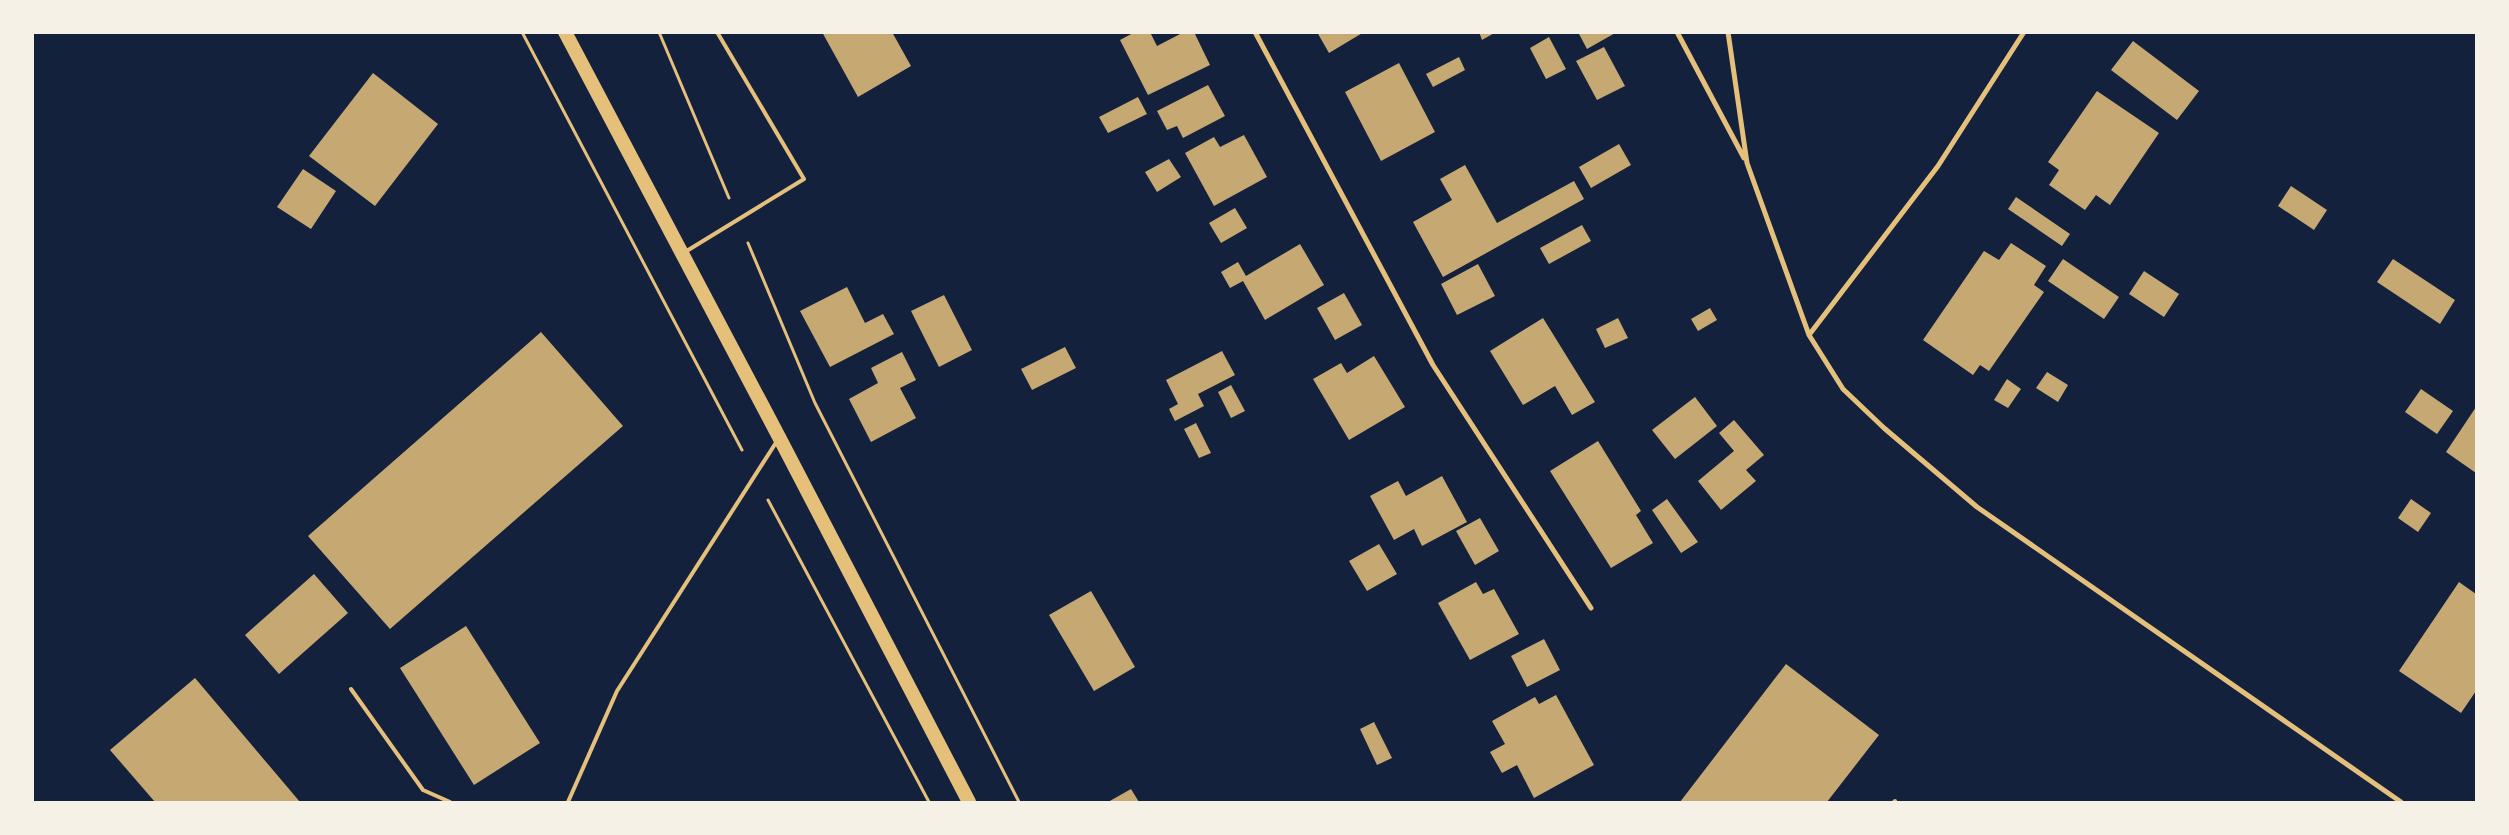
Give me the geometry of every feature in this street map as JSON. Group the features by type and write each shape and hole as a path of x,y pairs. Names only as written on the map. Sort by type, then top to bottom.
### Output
{"highway":[{"path":"565,32 969,802"}],"street":[{"path":"1255,32 1433,365 1592,608"},
{"path":"1677,32 1746,163 1809,336 1843,389 1884,428 1977,507 2401,802"},
{"path":"1728,32 1746,163"},
{"path":"1809,336 1938,166 2024,32"}],"lane":[{"path":"682,254 804,179 717,32"},
{"path":"568,802 617,692 779,437"},
{"path":"351,689 422,790 450,802"}],"path":[{"path":"522,32 929,802"},
{"path":"659,32 815,403 1019,802"}],"building":[{"path":"822,32 892,32 911,66 858,97"},
{"path":"1135,32 1150,32 1157,46 1184,32 1194,32 1210,65 1148,95 1120,40"},
{"path":"1317,32 1364,32 1329,53"},
{"path":"1479,32 1496,32 1482,40"},
{"path":"1578,32 1617,32 1587,49"},
{"path":"1549,37 1566,69 1546,79 1530,48"},
{"path":"2133,41 2199,91 2177,120 2111,70"},
{"path":"1604,47 1625,86 1597,100 1576,61"},
{"path":"1459,57 1465,70 1433,87 1426,74"},
{"path":"1399,63 1435,132 1381,161 1345,92"},
{"path":"373,73 438,124 375,206 309,156"},
{"path":"1208,85 1225,116 1183,138 1177,126 1167,130 1157,111"},
{"path":"2097,91 2159,133 2110,205 2096,195 2085,210 2049,185 2059,170 2048,162"},
{"path":"1138,97 1147,114 1108,133 1099,117"},
{"path":"1244,135 1267,177 1214,206 1185,153 1214,137 1220,147"},
{"path":"1619,144 1631,165 1591,188 1579,167"},
{"path":"1169,159 1181,177 1157,192 1145,172"},
{"path":"1465,165 1497,223 1574,181 1584,199 1443,277 1413,222 1452,200 1440,179"},
{"path":"303,169 336,191 311,229 277,207"},
{"path":"2291,186 2327,210 2314,230 2278,206"},
{"path":"2016,197 2070,234 2062,246 2008,209"},
{"path":"1235,208 1247,228 1221,243 1209,223"},
{"path":"1582,225 1591,241 1549,264 1540,248"},
{"path":"2011,243 2046,266 2034,285 2044,292 1989,371 1980,365 1973,375 1923,340 1984,251 1999,260"},
{"path":"1300,244 1324,285 1265,320 1243,281 1230,288 1221,272 1238,262 1246,276"},
{"path":"2063,259 2119,297 2104,319 2048,281"},
{"path":"2393,259 2455,300 2440,324 2377,282"},
{"path":"1478,264 1495,296 1457,315 1441,284"},
{"path":"2144,271 2179,294 2164,317 2129,294"},
{"path":"847,287 865,323 883,314 894,334 830,367 800,311"},
{"path":"1344,293 1362,325 1335,340 1317,308"},
{"path":"944,295 972,350 939,367 911,311"},
{"path":"1710,308 1717,320 1698,331 1691,319"},
{"path":"1543,318 1595,402 1572,415 1555,386 1523,405 1490,351"},
{"path":"1618,318 1628,338 1605,348 1596,329"},
{"path":"541,332 623,426 390,629 308,536"},
{"path":"1065,347 1076,368 1032,390 1021,369"},
{"path":"1222,351 1235,375 1198,394 1204,406 1175,421 1169,409 1178,404 1166,380"},
{"path":"902,352 916,380 900,388 916,418 871,442 849,399 878,383 871,368"},
{"path":"1374,356 1405,407 1349,440 1313,379 1341,363 1347,373"},
{"path":"2047,372 2068,385 2058,402 2036,388"},
{"path":"2007,379 2021,389 2008,408 1994,400"},
{"path":"1231,385 1245,411 1231,418 1218,392"},
{"path":"2421,389 2453,411 2437,434 2405,412"},
{"path":"1695,397 1717,426 1675,459 1652,430"},
{"path":"2476,407 2476,473 2446,452"},
{"path":"1734,420 1764,455 1746,470 1756,481 1721,510 1698,481 1734,451 1719,433"},
{"path":"1196,423 1211,453 1199,458 1184,429"},
{"path":"1598,441 1641,511 1636,515 1653,543 1611,568 1550,471"},
{"path":"1442,476 1467,522 1422,546 1414,529 1394,540 1370,496 1398,481 1406,496"},
{"path":"1667,499 1698,542 1681,553 1652,510"},
{"path":"2411,499 2431,513 2418,532 2398,518"},
{"path":"1480,518 1499,551 1475,565 1456,531"},
{"path":"1379,544 1397,574 1367,591 1349,561"},
{"path":"314,574 348,613 279,674 245,635"},
{"path":"1476,582 1483,594 1494,589 1519,634 1470,660 1438,603"},
{"path":"2459,582 2476,594 2476,691 2461,713 2399,671"},
{"path":"1091,591 1135,667 1094,691 1049,615"},
{"path":"466,626 540,743 474,785 400,668"},
{"path":"1544,639 1560,670 1527,687 1511,656"},
{"path":"1786,664 1879,735 1827,802 1680,802"},
{"path":"195,678 300,802 155,802 110,750"},
{"path":"1556,695 1594,765 1534,798 1517,765 1502,773 1490,752 1505,744 1492,721 1535,697 1539,704"},
{"path":"1374,722 1392,758 1377,765 1360,729"},
{"path":"1131,789 1139,802 1108,802"}]}
